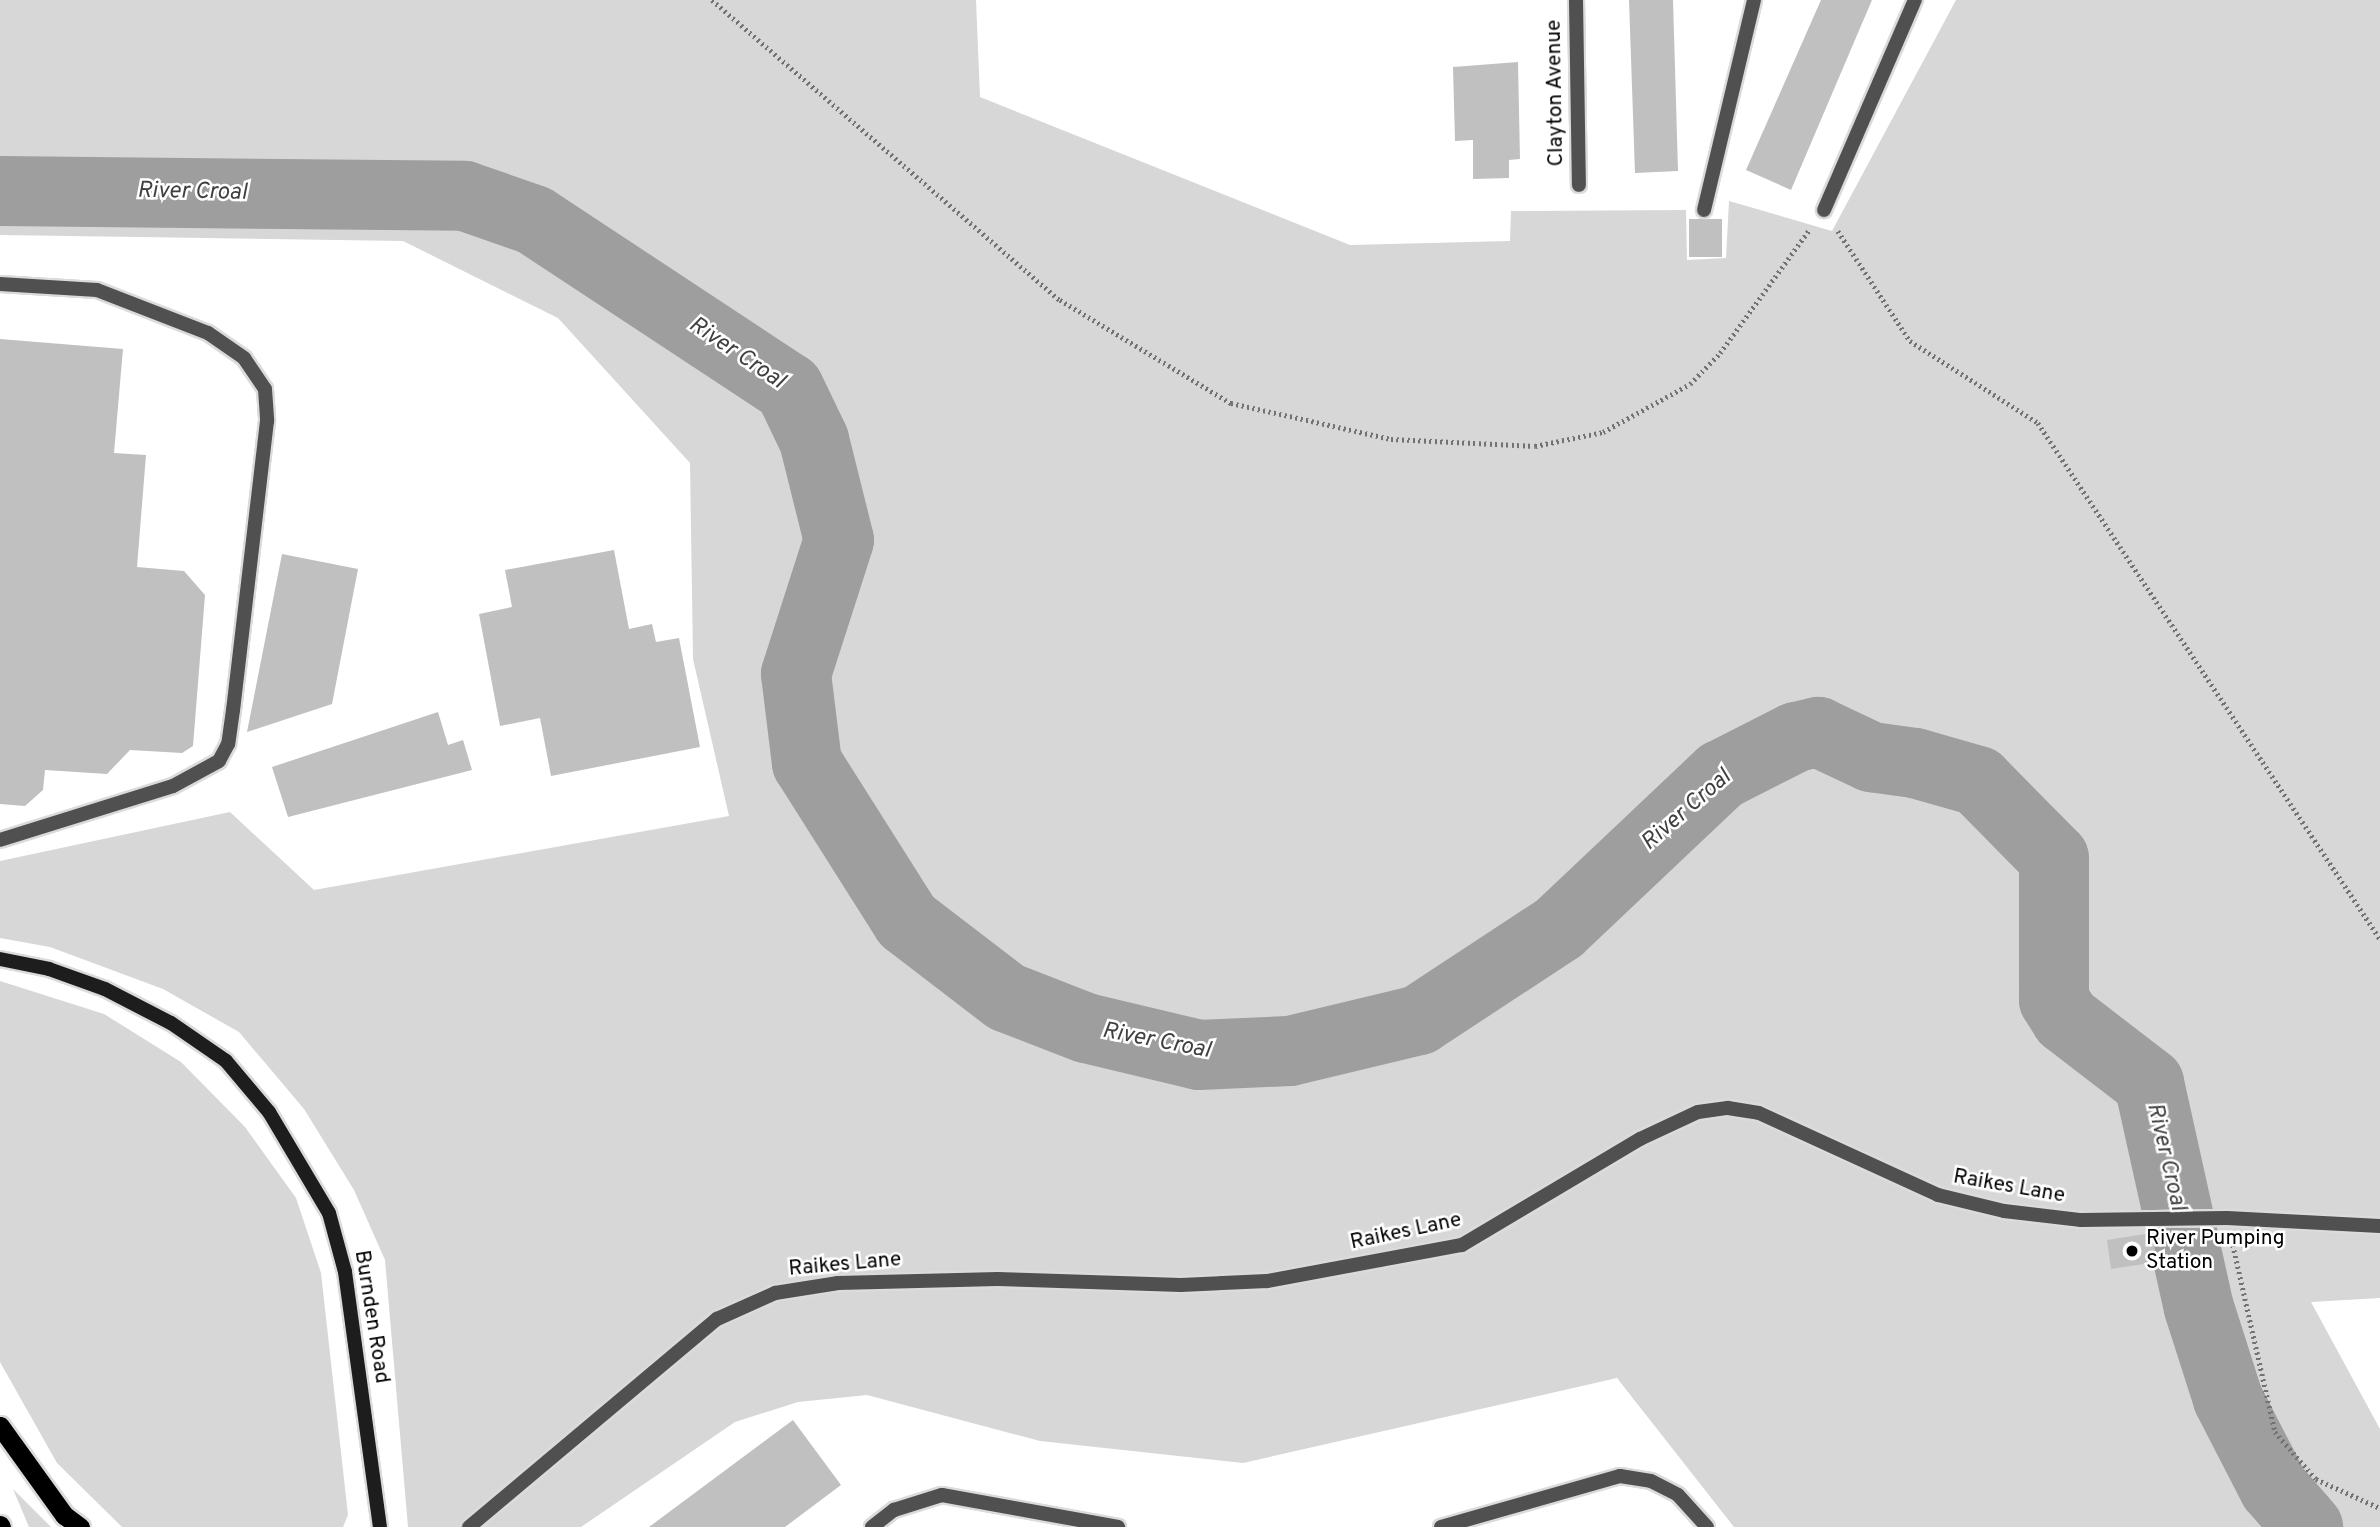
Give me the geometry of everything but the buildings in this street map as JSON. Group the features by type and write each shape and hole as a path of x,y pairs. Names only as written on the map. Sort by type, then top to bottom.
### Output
{"highway":[{"path":"0,1426 64,1516 80,1527"}],"main road":[{"name":"Burnden Road","path":"0,958 50,969 105,989 171,1023 226,1061 269,1112 328,1213 345,1272 380,1527"}],"street":[{"name":"Clayton Avenue","path":"1576,0 1579,185"},
{"path":"1704,211 1754,0"},
{"path":"1824,210 1915,0"},
{"path":"0,284 97,290 208,333 244,358 265,389 267,421 233,710 228,744 219,761 173,786 0,840"},
{"name":"Raikes Lane","path":"469,1527 717,1319 775,1293 838,1283 998,1279 1181,1285 1267,1281 1462,1245 1640,1139 1698,1112 1728,1108 1759,1113 1938,1195 2004,1211 2081,1220 2227,1218 2380,1226"},
{"path":"1441,1527 1619,1476 1651,1482 1678,1495 1707,1527"},
{"path":"872,1527 894,1510 942,1495 1118,1527"}],"path":[{"path":"712,0 1060,300 1231,403 1391,439 1535,446 1602,432 1690,384 1720,353 1824,210 1910,341 2038,422 2380,939"},
{"path":"2227,1218 2275,1432 2316,1479 2380,1508"}],"shaded area":[{"path":"0,0 976,0 980,97 1350,245 1510,241 1511,211 1686,210 1687,260 1726,258 1729,201 1832,231 1956,0 2380,0 2380,1298 2311,1302 2380,1429 2380,1527 1734,1527 1617,1378 1243,1463 1040,1441 867,1395 798,1402 735,1422 581,1527 408,1527 385,1260 354,1190 304,1109 239,1032 163,989 50,947 0,938 0,861 230,812 314,890 729,816 693,659 690,463 558,318 403,241 0,235"},
{"path":"0,981 104,1014 181,1062 245,1127 296,1198 321,1273 348,1515 343,1527 122,1527 57,1463 0,1362"},
{"path":"13,1489 51,1527 29,1527"}],"waterway":[{"name":"River Croal","path":"0,191 465,196 534,220 789,388 814,440 839,540 796,674 807,763 907,921 1006,997 1086,1028 1199,1055 1290,1051 1419,1020 1559,928 1721,775 1796,737 1818,732 1871,757 1915,763 1978,781 2054,858 2054,1000 2066,1019 2149,1083 2199,1308 2228,1399 2274,1488 2308,1527"}],"place":[{"name":"River Pumping Station","path":"2132,1251"}]}
